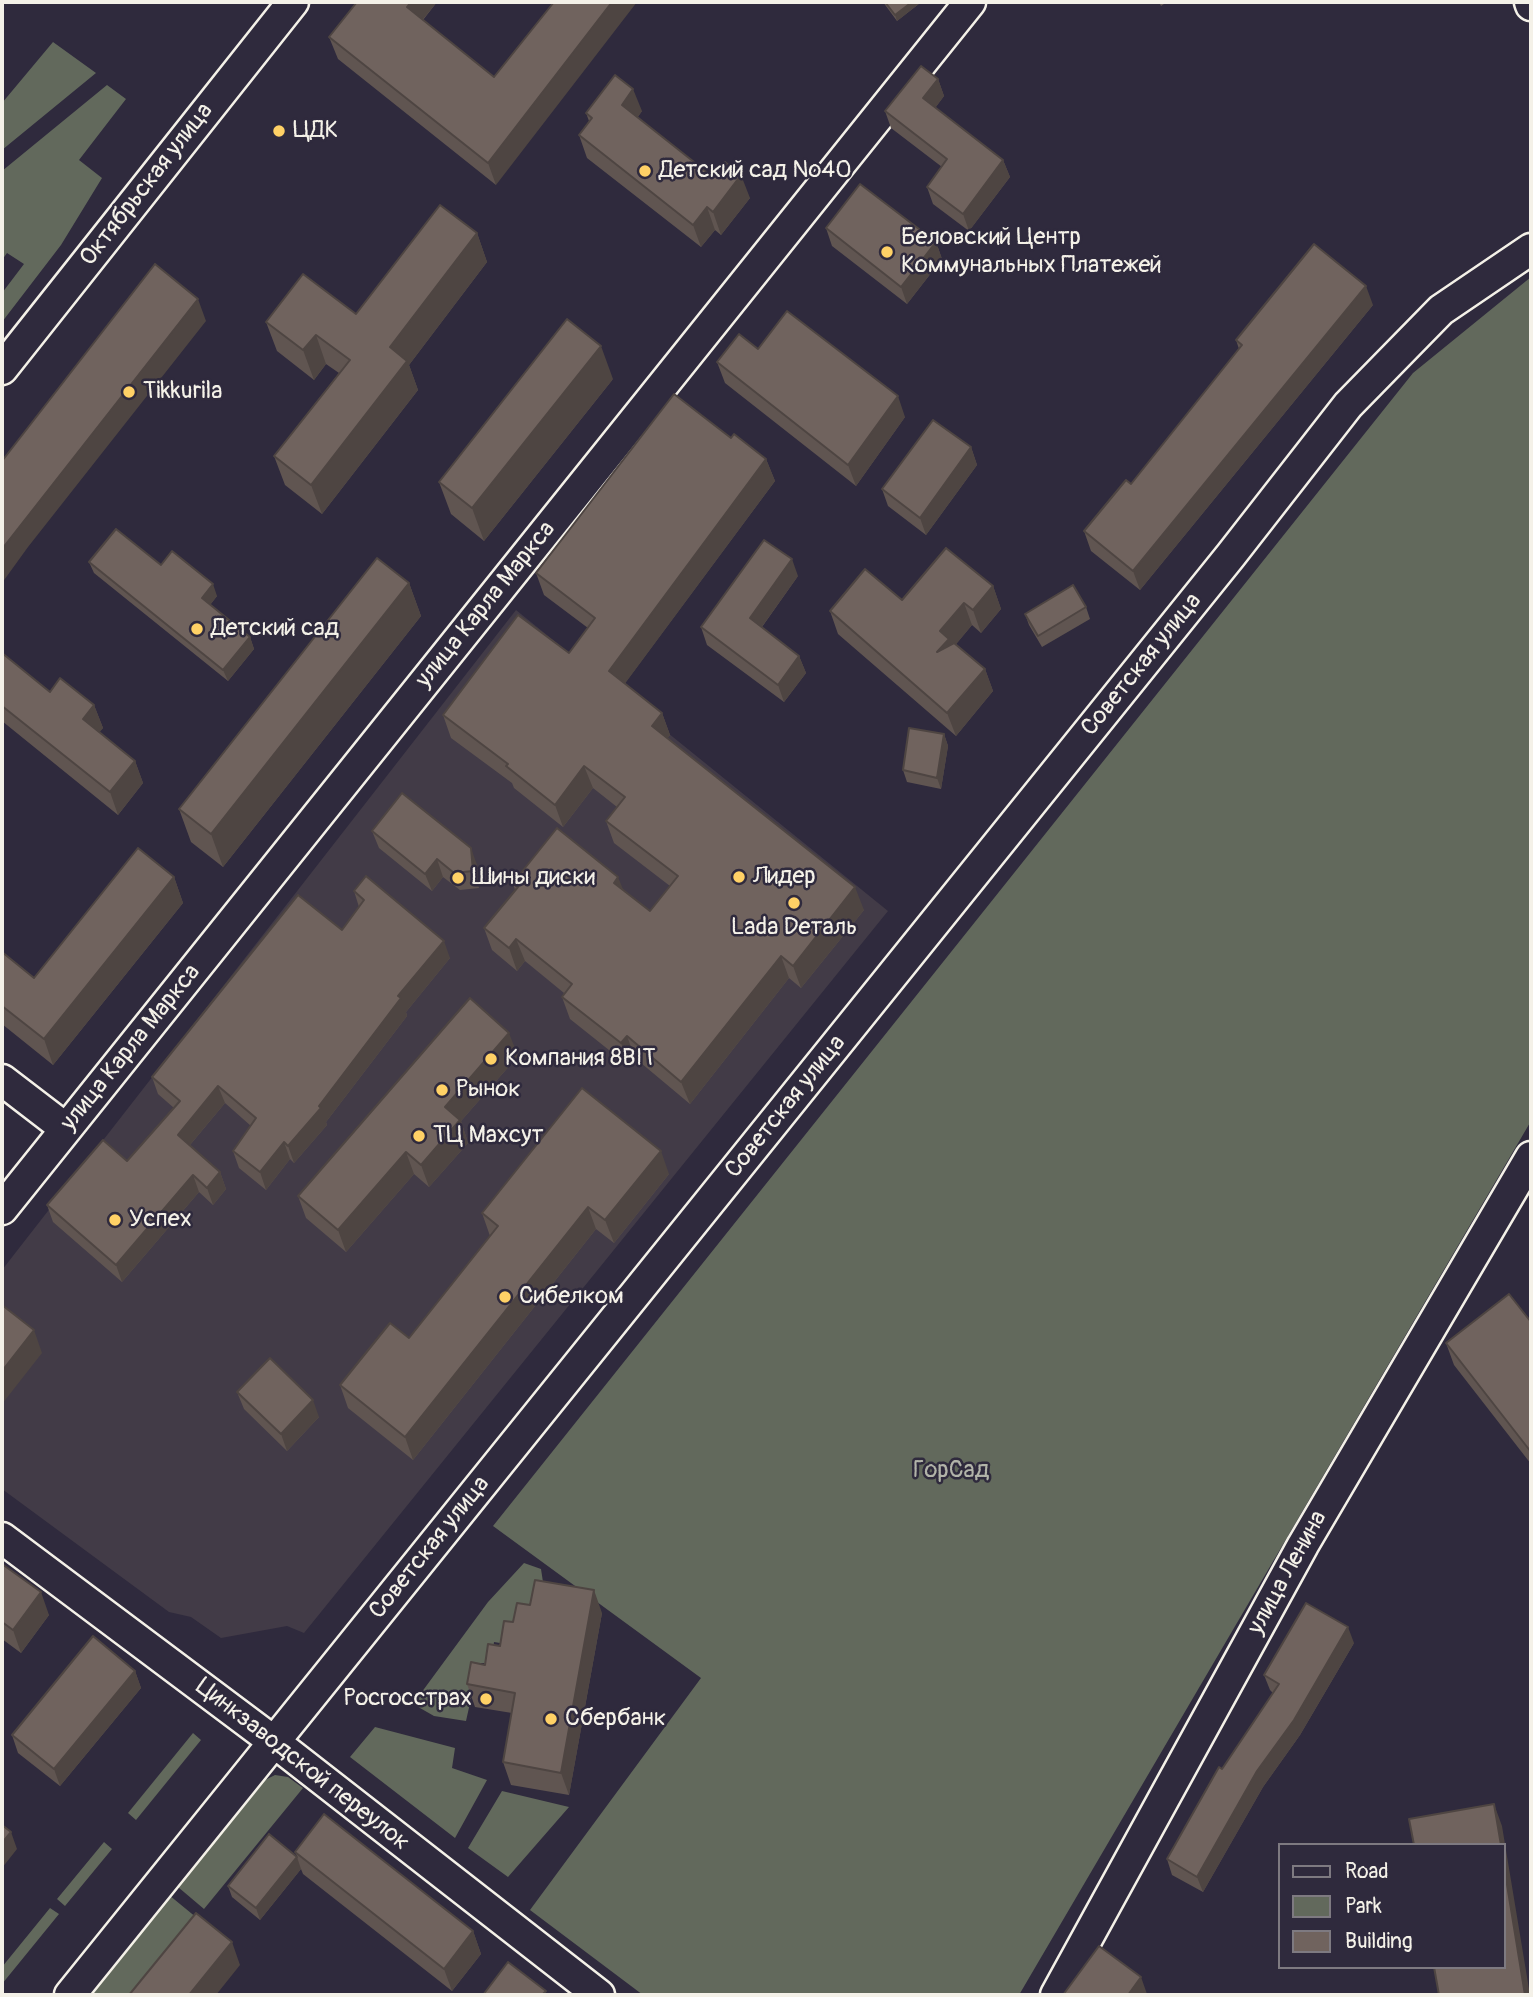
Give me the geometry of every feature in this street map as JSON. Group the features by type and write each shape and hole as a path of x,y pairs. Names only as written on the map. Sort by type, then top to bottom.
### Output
{"street":[{"name":"Октябрьская улица","path":"2,369 293,2"},
{"name":"улица Карла Маркса","path":"2,1209 970,2"},
{"name":"Советская улица","path":"70,1995 1198,597 1348,405 1441,310 1531,249"},
{"path":"2,1080 66,1129"},
{"name":"улица Ленина","path":"1055,1995 1303,1545 1531,1157"},
{"name":"Цинкзаводской переулок","path":"2,1538 273,1741 599,1995"}],"shaded area":[{"name":"Рынок","path":"516,610 888,911 304,1633 287,1626 221,1638 191,1617 169,1612 2,1489 2,1270"}],"green space":[{"path":"53,42 96,73 2,150 2,103"},
{"path":"107,85 126,99 79,160 102,178 61,245 2,322 2,293 24,264 7,253 2,260 2,171"},
{"name":"ГорСад","path":"1531,277 1531,1121 1019,1995 643,1995 530,1910 701,1678 493,1526 1413,373"},
{"path":"524,1563 541,1569 543,1582 532,1609 506,1644 494,1642 491,1663 479,1663 466,1721 434,1716 413,1704 488,1602"},
{"path":"375,1727 455,1748 452,1768 487,1780 455,1838 350,1757"},
{"path":"193,1733 201,1740 136,1820 128,1813"},
{"path":"275,1775 288,1777 303,1788 204,1909 178,1887 263,1781"},
{"path":"502,1791 569,1807 508,1877 468,1848"},
{"path":"104,1842 112,1849 65,1906 57,1899"},
{"path":"169,1895 197,1918 135,1995 89,1995"},
{"path":"50,1908 59,1914 2,1984 2,1967"}],"building":[{"path":"357,2 411,2 407,7 494,77 554,2 612,2 488,163 329,37"},
{"path":"885,2 912,2 895,15"},
{"path":"921,66 938,79 923,98 1003,160 963,214 927,187 947,159 885,111"},
{"name":"Детский сад №40","path":"615,75 633,89 622,105 713,177 725,162 741,175 713,212 707,207 693,225 579,135 592,118 586,113"},
{"name":"Беловский Центр Коммунальных Платежей","path":"860,184 936,242 901,287 826,228"},
{"path":"440,205 477,233 390,347 407,361 311,485 274,456 350,360 316,335 303,350 266,322 303,274 356,314"},
{"path":"1314,244 1366,286 1133,571 1084,531 1126,480 1131,484 1242,345 1236,340"},
{"path":"155,264 198,299 2,549 2,461"},
{"path":"787,311 898,396 848,465 717,362 739,334 758,349"},
{"path":"567,319 601,346 472,508 439,482"},
{"path":"674,394 731,438 734,434 766,459 609,671 662,713 652,726 855,887 793,966 781,956 681,1082 627,1036 621,1043 562,997 572,984 516,939 509,948 484,928 518,887 513,883 557,828 618,877 614,883 650,911 678,876 606,821 625,797 584,766 555,805 506,766 508,764 443,715 518,615 569,653 595,618 536,573"},
{"path":"933,420 971,447 920,518 882,489"},
{"name":"Детский сад","path":"116,529 161,565 172,551 213,584 202,598 250,637 223,670 89,562"},
{"path":"764,540 792,559 750,618 799,656 778,685 701,627"},
{"path":"946,548 993,586 973,610 964,603 940,631 949,639 937,652 954,643 985,669 947,713 830,611 865,569 902,600"},
{"path":"377,558 409,583 211,834 179,809"},
{"path":"1073,585 1086,607 1038,636 1025,614"},
{"path":"2,653 50,692 60,678 94,705 83,719 135,761 110,792 2,706"},
{"path":"909,728 944,734 937,778 903,770"},
{"path":"402,793 471,848 473,871 454,873 437,859 425,874 372,831"},
{"path":"138,848 174,877 44,1039 2,1006 2,952 34,978"},
{"path":"366,876 444,941 398,996 401,998 319,1106 321,1108 288,1146 284,1142 260,1172 233,1151 256,1118 218,1086 178,1135 220,1172 207,1188 193,1175 116,1265 47,1205 103,1140 127,1161 180,1101 152,1077 298,895 342,930 364,900 354,891"},
{"name":"ТЦ Махсут","path":"470,998 509,1033 445,1107 460,1120 421,1165 406,1152 338,1230 298,1196"},
{"name":"Сибелком","path":"582,1088 661,1151 605,1220 588,1207 405,1437 340,1385 390,1323 409,1338 498,1226 482,1213"},
{"path":"1509,1294 1531,1322 1531,1452 1446,1343"},
{"path":"2,1305 34,1330 2,1371"},
{"path":"270,1358 313,1400 281,1434 237,1392"},
{"path":"2,1564 41,1592 13,1630 2,1622"},
{"path":"535,1580 594,1590 561,1773 503,1762 515,1693 467,1684 471,1662 485,1665 488,1644 500,1646 504,1621 513,1622 517,1603 530,1605"},
{"path":"1306,1603 1348,1627 1294,1720 1257,1771 1197,1877 1167,1859 1219,1767 1222,1769 1279,1684 1264,1675"},
{"path":"93,1636 135,1671 54,1769 12,1735"},
{"path":"1494,1804 1501,1843 1414,1843 1409,1819"},
{"path":"324,1814 473,1931 444,1969 295,1852"},
{"path":"2,1825 11,1832 2,1843"},
{"path":"269,1834 297,1857 256,1908 228,1886"},
{"path":"1505,1872 1525,1995 1439,1995 1434,1969 1505,1969"},
{"path":"196,1913 232,1942 189,1995 129,1995"},
{"path":"1099,1946 1141,1977 1128,1995 1063,1995"},
{"path":"508,1962 546,1991 542,1995 483,1995"}],"place":[{"name":"ЦДК","path":"279,131"},
{"name":"Детский сад №40","path":"645,171"},
{"name":"Беловский Центр Коммунальных Платежей","path":"887,252"},
{"name":"Tikkurila","path":"129,392"},
{"name":"Детский сад","path":"197,629"},
{"name":"Лидер","path":"739,877"},
{"name":"Шины диски","path":"458,878"},
{"name":"Lada Dеталь","path":"794,903"},
{"name":"Компания 8BIT","path":"491,1059"},
{"name":"Рынок","path":"442,1090"},
{"name":"ТЦ Махсут","path":"419,1136"},
{"name":"Успех","path":"115,1220"},
{"name":"Сибелком","path":"505,1297"},
{"name":"Росгосстрах","path":"486,1699"},
{"name":"Сбербанк","path":"551,1719"}]}
